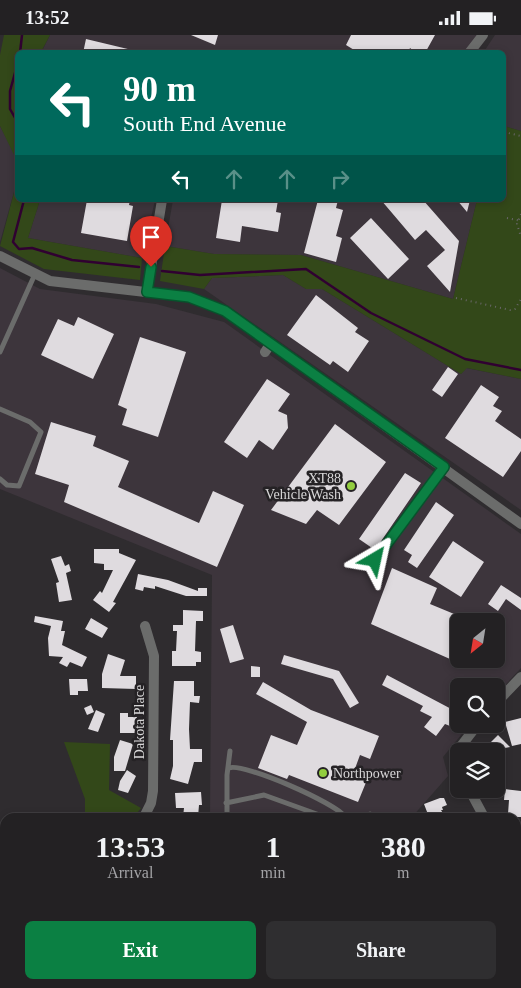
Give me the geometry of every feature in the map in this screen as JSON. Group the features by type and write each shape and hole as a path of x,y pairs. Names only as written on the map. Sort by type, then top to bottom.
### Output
{"street":[{"path":"471,50 483,35"},
{"path":"147,292 162,202"},
{"path":"0,256 50,281 189,297 209,303 225,311 268,347 444,467 521,524"},
{"name":"Dakota Place","path":"145,626 154,656 153,791 151,803 146,813"},
{"path":"505,697 517,688 521,677"},
{"path":"463,743 471,733"},
{"path":"474,798 482,813"}],"lane":[{"path":"0,352 36,273"},
{"path":"0,409 30,422 41,432 20,486 7,485 0,479"},
{"path":"375,560 444,467"},
{"path":"226,813 230,751"},
{"path":"229,767 241,767 306,793 340,813"},
{"path":"226,803 264,795 314,813"}],"path":[{"path":"506,133 521,137"},
{"path":"521,215 518,232 521,237"},
{"path":"507,218 520,221"},
{"path":"456,298 510,310 515,309 521,299"}],"shaded area":[{"path":"50,35 478,35 466,50 42,50"},
{"path":"495,35 521,35 521,131 506,127 506,50 485,50"},
{"path":"0,126 15,155 15,188 0,242"},
{"path":"39,202 155,202 142,258 28,238"},
{"path":"173,202 477,202 453,299 301,255 214,254 165,246"},
{"path":"0,268 40,289 156,304 224,322 521,534 521,668 505,685 505,678 450,678 450,733 463,733 454,743 450,743 450,748 443,757 448,776 416,813 210,813 212,575 0,489"},
{"path":"283,275 306,289 322,289 461,374 466,368 521,379 521,510 204,289 212,278"}],"green space":[{"path":"4,35 50,35 42,50 15,50 15,157 0,126 0,55"},
{"path":"506,127 521,131 521,379 467,368 461,374 322,289 306,289 283,275 212,278 204,289 160,281 165,246 214,254 301,255 453,299 477,202 506,202"},
{"path":"15,189 15,202 39,202 28,238 142,258 140,280 44,269 0,246"},
{"path":"64,742 110,744 109,790 141,808 137,813 85,813 85,799"}],"building":[{"path":"191,35 218,35 215,45"},
{"path":"351,35 435,35 427,50 412,50 410,48 409,50 354,50 346,45"},
{"path":"86,39 132,50 84,50"},
{"path":"87,202 130,202 129,205 133,206 127,241 81,233"},
{"path":"222,202 278,202 276,212 281,213 278,232 242,226 240,242 216,238"},
{"path":"317,202 338,202 336,208 343,210 336,236 342,238 336,262 304,253"},
{"path":"383,202 425,202 459,241 450,292 427,266 445,250 426,230 415,240"},
{"path":"459,202 470,202 467,212"},
{"path":"371,218 409,259 388,279 350,238"},
{"path":"316,295 358,328 355,332 369,341 348,372 333,361 330,365 287,335"},
{"path":"78,317 114,334 93,379 41,355 58,319 74,326"},
{"path":"140,337 186,352 158,437 122,425 127,409 118,405"},
{"path":"448,367 458,374 442,397 432,390"},
{"path":"267,379 290,394 278,411 287,415 288,428 273,450 259,440 247,458 224,442"},
{"path":"481,385 499,397 493,406 502,411 495,421 521,439 521,451 503,477 445,438"},
{"path":"51,422 96,436 93,446 129,461 118,487 199,523 213,491 244,505 217,567 64,502 69,485 35,474"},
{"path":"335,424 386,462 339,525 317,510 306,524 271,510"},
{"path":"405,473 421,483 375,550 359,539"},
{"path":"436,502 454,515 417,568 408,562 412,555 404,550"},
{"path":"453,541 484,562 461,597 429,577"},
{"path":"94,549 119,549 119,553 136,560 113,602 116,603 109,612 93,600 100,591 102,593 113,570 104,570 104,564 94,563"},
{"path":"61,556 65,566 69,564 71,571 66,573 72,600 59,602 56,583 59,582 51,559"},
{"path":"392,568 437,588 430,604 452,613 450,613 450,659 371,624"},
{"path":"138,574 168,580 198,591 198,588 207,588 207,596 186,596 155,586 155,589 144,587 143,591 135,589"},
{"path":"501,585 521,598 521,610 506,599 498,611 488,604"},
{"path":"183,610 203,611 203,621 196,621 195,651 201,652 201,662 196,662 196,666 172,666 172,651 176,651 177,631 173,631 173,625 183,625"},
{"path":"35,616 63,621 61,631 65,631 62,645 87,657 82,667 70,662 67,667 59,663 63,657 49,656 48,638 51,626 34,622"},
{"path":"91,618 108,628 102,638 85,629"},
{"path":"233,625 244,659 230,663 220,629"},
{"path":"108,654 125,660 120,676 136,676 136,689 102,688 102,674"},
{"path":"284,655 339,671 359,703 350,708 333,679 281,664"},
{"path":"251,666 260,667 260,677 251,677"},
{"path":"387,675 450,708 450,726 445,724 436,736 424,727 432,717 420,711 423,706 382,685"},
{"path":"69,679 87,679 88,691 78,691 78,695 70,695"},
{"path":"174,681 194,681 194,696 200,696 199,703 190,702 189,729 190,749 202,749 202,762 194,762 188,784 170,779 173,766 173,740 170,740"},
{"path":"263,682 311,710 379,736 370,759 360,755 353,774 367,780 358,802 289,775 287,779 258,768 271,735 297,745 307,722 256,694"},
{"path":"91,705 94,712 87,715 84,708"},
{"path":"96,710 105,714 98,732 88,729"},
{"path":"120,713 128,713 128,717 137,717 137,733 120,733"},
{"path":"521,718 521,744 512,746 505,722"},
{"path":"498,735 510,747 505,748 505,743 490,743"},
{"path":"120,740 133,744 125,771 114,771 114,757"},
{"path":"127,770 136,776 128,793 118,790 120,781"},
{"path":"505,789 521,791 521,813 508,813 509,800 504,800"},
{"path":"201,792 202,805 199,805 198,813 183,813 184,808 176,808 175,793"},
{"path":"444,798 447,805 442,807 443,813 427,813 424,804"}],"waterway":[{"path":"20,50 22,35"},
{"path":"15,73 10,91 10,109 15,118"},
{"path":"23,202 13,242 19,249 32,248 72,260 139,267"},
{"path":"162,271 200,275 306,269 371,313 465,359 521,370"}],"place":[{"name":"XT88 Vehicle Wash","path":"351,486"},
{"name":"Northpower","path":"323,773"}],"route":[{"path":"151,267 147,292 189,297 209,303 225,311 444,467 375,560"}]}
